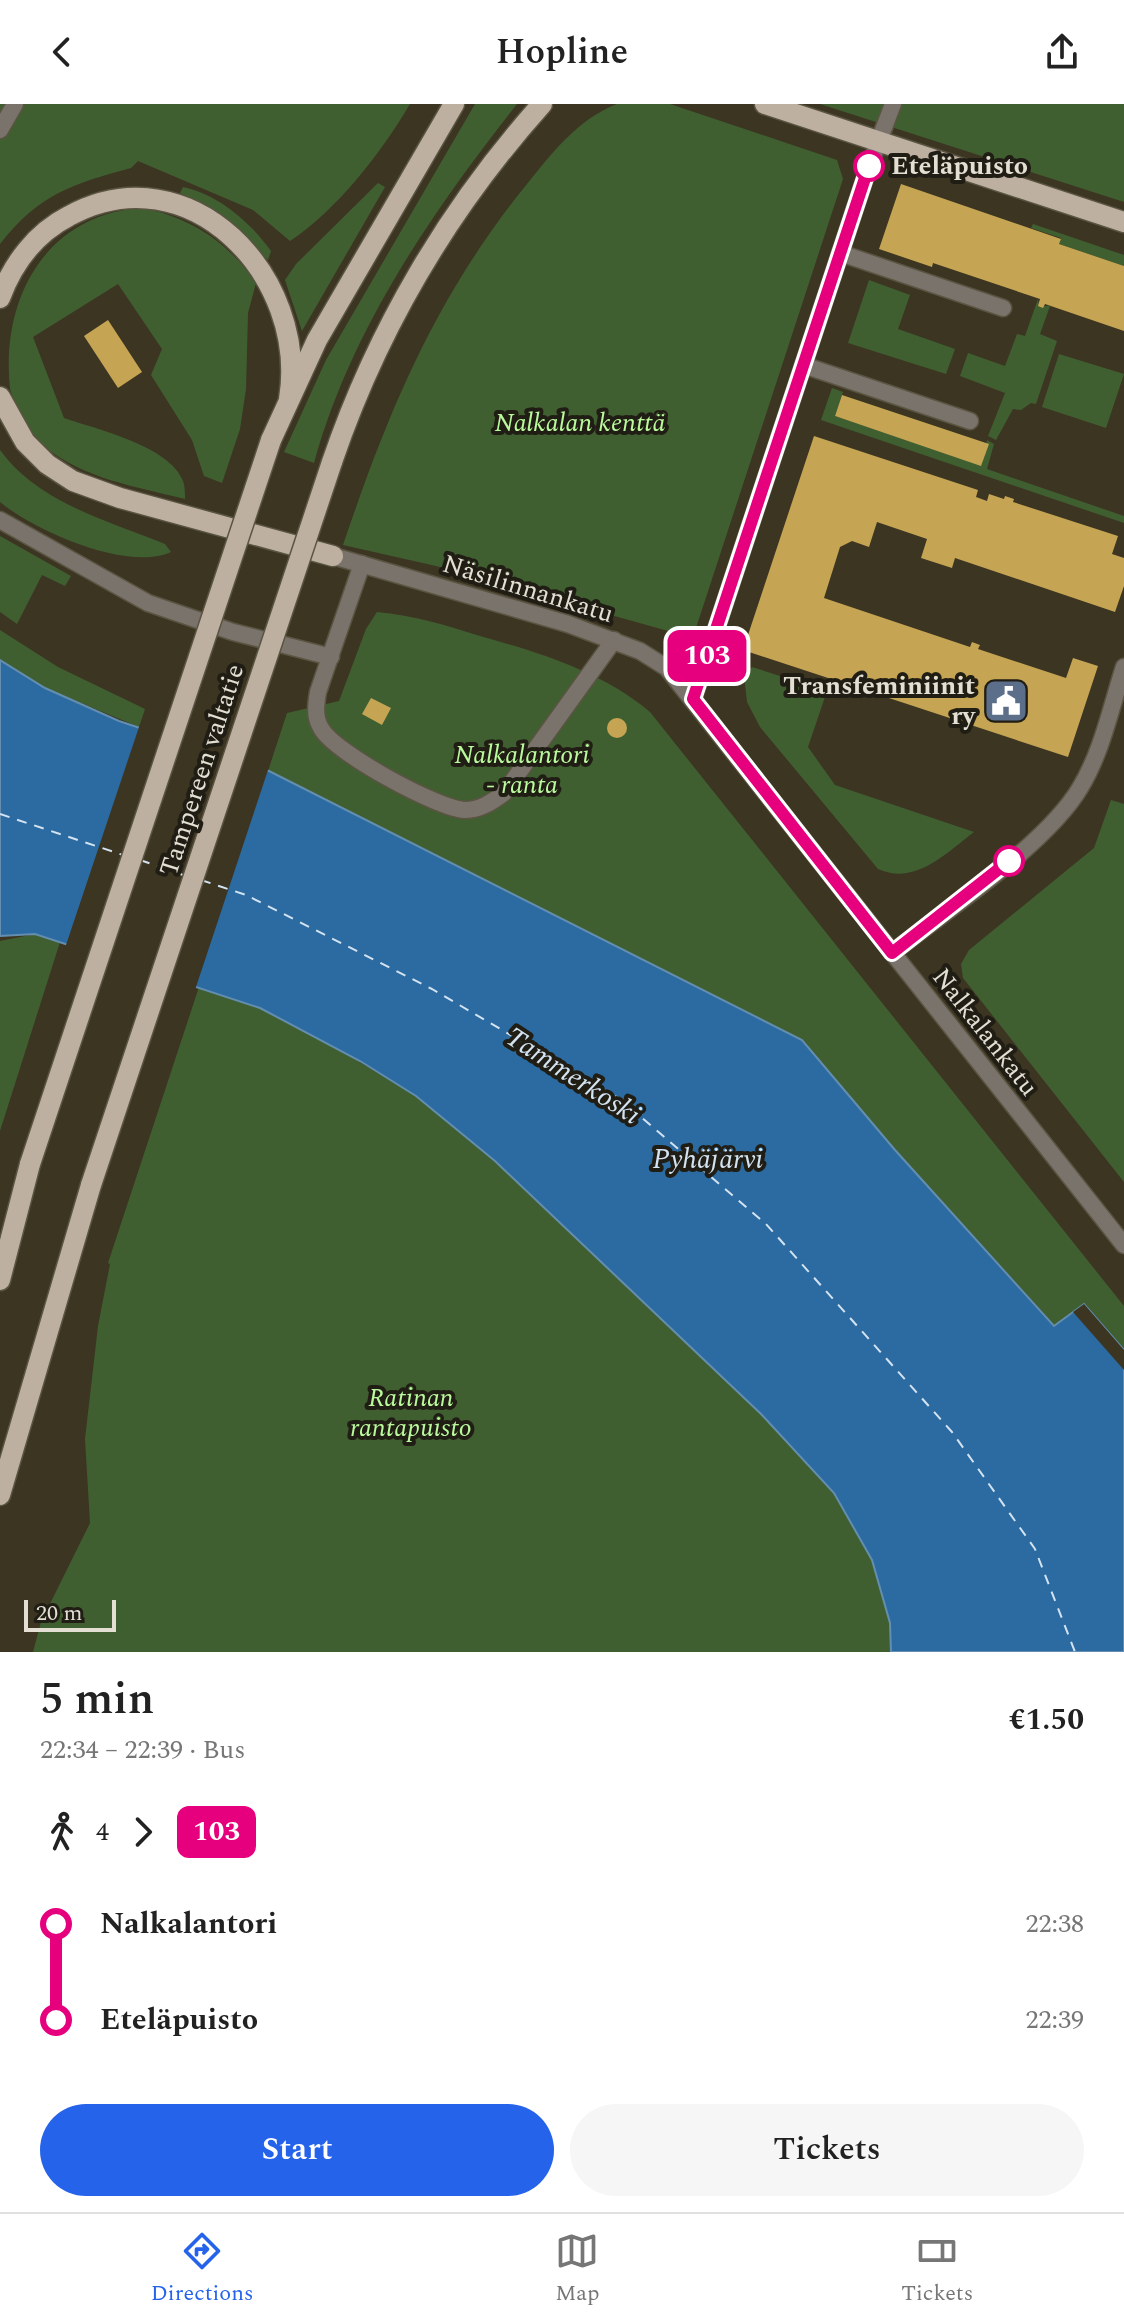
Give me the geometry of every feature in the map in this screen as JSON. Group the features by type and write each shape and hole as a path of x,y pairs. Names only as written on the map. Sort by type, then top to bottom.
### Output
{"main road":[{"name":"Tampereen valtatie","path":"0,1280 30,1164 271,440 333,312 454,104"},
{"name":"Tampereen valtatie","path":"0,1495 91,1185 332,462 372,359 421,269 474,190 542,104"},
{"path":"765,104 1124,222"},
{"path":"0,298 31,244 69,215 113,199 143,197 175,203 203,216 226,233 247,253 270,283 289,331 292,365 289,399"},
{"path":"0,397 25,442 47,464 73,481 120,498 333,556"}],"street":[{"path":"0,130 15,104"},
{"path":"693,699 840,253 893,104"},
{"path":"840,253 1003,308"},
{"path":"803,365 970,421"},
{"path":"0,520 148,603 233,632 331,657"},
{"name":"Näsilinnankatu","path":"333,556 614,640 640,651 667,668 693,699"},
{"path":"362,564 316,709 321,729 341,749 393,780 457,809 483,807 504,793 614,640"},
{"path":"892,953 1060,816 1085,780 1124,667"},
{"name":"Nalkalankatu","path":"693,699 1124,1245"}],"green space":[{"path":"0,104 410,104 357,179 324,213 290,241 253,210 138,161 131,168 74,186 43,202 0,244"},
{"path":"475,104 517,104 425,230 372,319 349,366 314,463 284,452 326,360"},
{"name":"Nalkalan kenttä","path":"617,104 670,104 837,160 843,179 695,631 686,636 436,566 343,545 397,401 466,269 495,226 557,149 590,118"},
{"path":"820,104 1124,104 1124,202"},
{"path":"378,183 385,187 302,331 285,280 296,264"},
{"path":"183,187 209,196 244,220 271,251 268,260 221,215 180,193"},
{"path":"143,208 177,218 207,234 233,255 256,283 248,313 246,389 240,429 222,483 204,476 192,440 151,375 162,349 118,284 33,337 64,418 131,440 163,458 183,481 185,499 93,474 59,457 33,434 19,412 10,389 9,354 13,322 23,292 38,265 57,243 81,225 110,213"},
{"path":"1033,224 1124,255 1124,266 1059,244 1061,238 1031,228"},
{"path":"869,280 910,295 898,329 955,349 946,374 848,343"},
{"path":"1038,299 1039,306 1050,306 1040,334 1057,341 1036,404 1031,403 1021,410 1013,409 996,440 988,436 1005,393 960,376 968,353 1005,366 1017,334 1025,336"},
{"path":"1059,354 1124,374 1106,428 1042,407"},
{"path":"832,388 843,392 835,416 981,465 987,440 994,444 987,469 1124,516 1124,523 821,420"},
{"path":"0,450 34,484 54,497 97,518 165,544 171,552 153,557 107,553 35,525 0,502"},
{"path":"0,536 71,576 65,586 42,575 17,624 0,612"},
{"name":"Nalkalantori - ranta","path":"377,612 428,621 569,665 611,685 650,712 1124,1306 1124,1370 1073,1313 1055,1326 895,1150 802,1040 268,771 287,713 339,701 366,629"},
{"path":"0,630 58,667 145,709 139,727 45,688 0,660"},
{"path":"752,667 827,691 808,747 835,785 974,832 929,865 917,870 892,873 878,869 760,727 747,702 744,675"},
{"path":"1111,800 1124,804 1124,1182 963,978 961,964 969,950 1094,848"},
{"path":"35,934 60,942 0,1131 0,941"},
{"name":"Ratinan rantapuisto","path":"199,987 260,1008 316,1036 416,1096 495,1161 761,1414 834,1493 872,1560 890,1623 891,1652 33,1652 41,1622 90,1523 85,1439 108,1263"}],"water":[{"name":"Pyhäjärvi","path":"0,660 45,688 119,721 269,771 802,1040 895,1150 1054,1326 1084,1304 1124,1350 1124,1652 891,1652 890,1623 872,1560 834,1493 761,1414 495,1161 416,1096 360,1061 260,1008 35,934 0,936"}],"pier":[{"path":"140,724 269,767 195,990 65,948"},
{"path":"1084,1304 1124,1350 1124,1370 1073,1312"}],"building":[{"path":"901,184 1061,239 1059,244 1124,266 1124,331 1045,304 1043,308 1038,306 1040,299 933,263 932,267 879,249"},
{"path":"108,320 142,372 118,388 84,336"},
{"path":"842,395 989,444 981,466 835,416"},
{"path":"814,436 978,490 976,497 987,501 989,494 1004,499 1005,496 1014,499 1013,502 1118,536 1112,554 1124,558 1124,586 1115,612 955,558 952,568 921,558 927,539 877,522 869,547 852,541 840,547 824,598 970,647 972,642 980,645 978,649 1066,678 1073,658 1098,666 1068,757 743,650"},
{"path":"371,698 391,708 382,725 362,714"},
{"path":"613,718 621,718 627,728 621,738 613,738 607,732 607,724"}],"ferry route":[{"path":"0,814 123,855"},
{"path":"140,860 183,875"},
{"path":"201,880 246,895 432,989 620,1099 766,1224 952,1432 1035,1549 1075,1652"}],"bus line":[{"name":"103","path":"869,166 693,699 892,953 1009,861"}],"place":[{"name":"Eteläpuisto","path":"869,166"},
{"name":"Transfeminiinit ry","path":"1006,701"}],"water label":[{"name":"Tammerkoski","path":"573,1076"}]}
